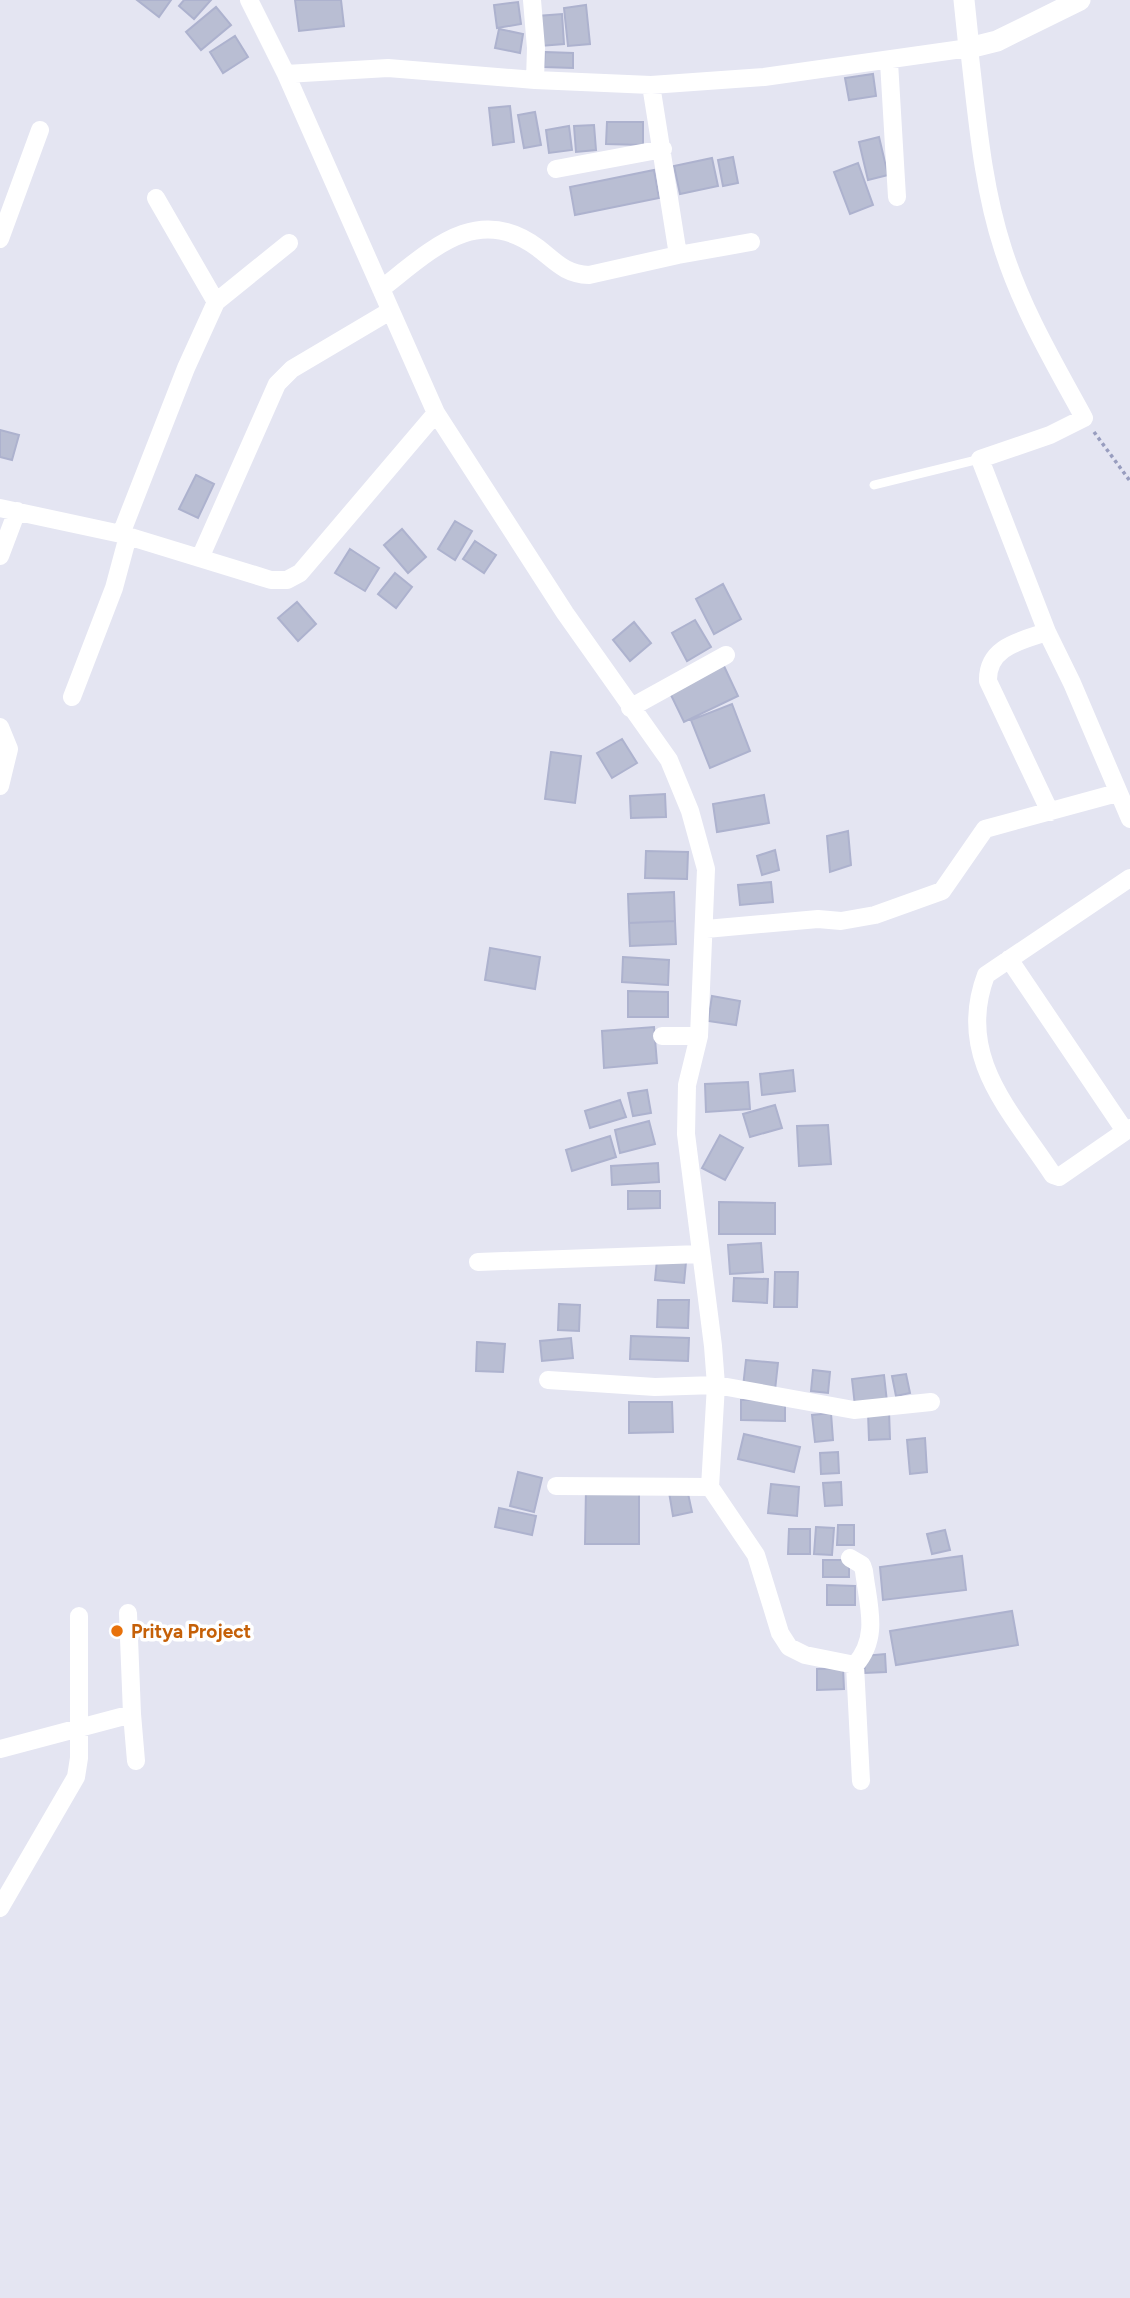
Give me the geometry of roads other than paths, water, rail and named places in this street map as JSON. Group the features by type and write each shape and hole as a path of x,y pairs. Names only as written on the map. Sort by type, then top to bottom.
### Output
{"street":[{"path":"248,0 285,74 436,413 630,708 669,760 690,811 706,869 706,929 699,1036 687,1085 685,1134 716,1385 710,1487 757,1555 780,1633 789,1647 805,1655 855,1665"},
{"path":"532,0 536,48 535,80"},
{"path":"964,0 982,45 981,149 1003,248 1031,320 1084,418 1051,435 980,459 1046,632 1072,683 1130,819"},
{"path":"285,74 388,68 535,80 651,85 764,77 889,62 982,45 1080,0"},
{"path":"889,62 897,197"},
{"path":"651,85 678,255"},
{"path":"0,239 40,130"},
{"path":"556,169 663,149"},
{"path":"156,198 216,302"},
{"path":"381,289 418,260 470,229 491,227 520,235 560,268 574,275 589,275 751,242"},
{"path":"72,697 114,589 125,535 186,368 216,302 289,243"},
{"path":"200,558 277,384 292,369 390,311"},
{"path":"0,556 8,510 125,535 271,580 287,580 300,573 436,413"},
{"path":"1046,632 1008,645 996,654 988,672 988,681 1050,812"},
{"path":"630,708 726,655"},
{"path":"0,727 9,749 0,786"},
{"path":"706,929 818,919 841,921 875,915 942,891 985,829 1117,793"},
{"path":"1009,958 1128,1129 1059,1177 1054,1175 990,1080 977,1048 977,998 986,975 1009,958 1130,878"},
{"path":"662,1036 699,1036"},
{"path":"478,1262 700,1254"},
{"path":"548,1380 655,1387 716,1385 854,1410 931,1402"},
{"path":"556,1486 710,1487"},
{"path":"850,1558 862,1565 864,1571 871,1632 867,1651 855,1665 861,1781"},
{"path":"128,1613 136,1760"},
{"path":"0,1908 76,1777 79,1616"},
{"path":"0,1749 78,1726 132,1714"}],"lane":[{"path":"874,485 980,459"}],"place":[{"name":"Pritya Project","path":"117,1631"}]}
